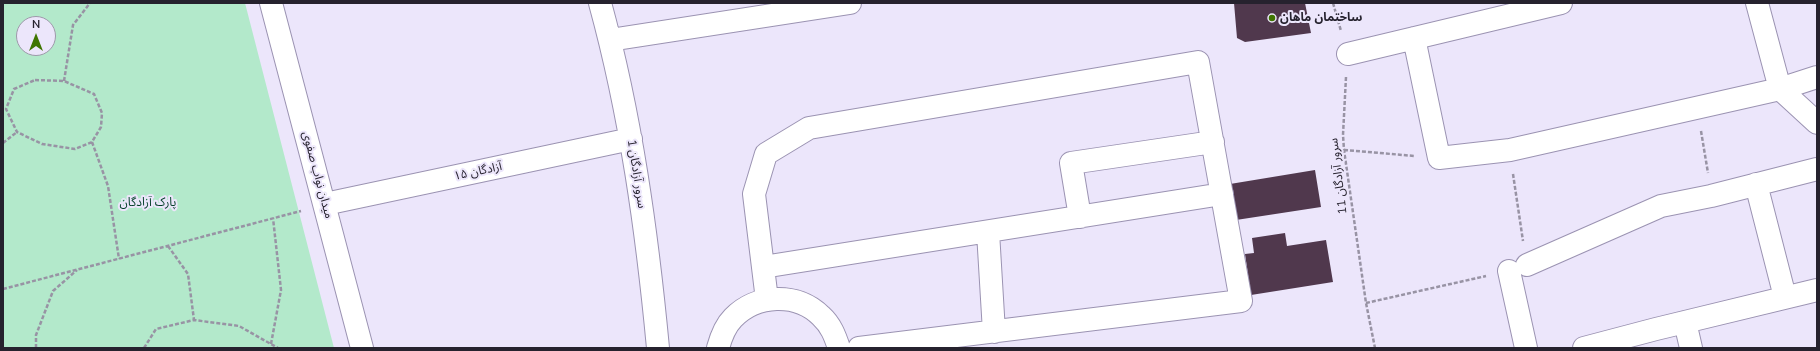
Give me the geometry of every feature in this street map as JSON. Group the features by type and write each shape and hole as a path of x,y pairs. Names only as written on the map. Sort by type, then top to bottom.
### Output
{"street":[{"name":"میدان نواب صفوی","path":"271,3 362,348"},
{"name":"سرور آزادگان 1","path":"600,3 610,40 631,139 642,210 658,348"},
{"path":"610,40 850,3"},
{"path":"1348,54 1561,3"},
{"path":"1757,3 1780,89 1817,123"},
{"path":"1414,38 1439,158 1510,150 1780,89 1817,77"},
{"path":"767,300 754,194 766,154 809,128 1198,62 1241,301 859,348"},
{"name":"آزادگان ۱۵","path":"325,204 631,139"},
{"path":"1080,217 1071,162 1213,142"},
{"path":"1526,348 1518,268 1661,206 1711,196 1817,169"},
{"path":"1756,184 1785,298"},
{"path":"763,267 1222,194"},
{"path":"988,232 994,332"},
{"path":"1588,348 1684,322 1817,290"},
{"path":"718,348 722,335 732,318 748,306 767,300 786,299 805,305 821,316 833,332 839,348"},
{"path":"1684,322 1691,348"}],"path":[{"path":"64,81 73,25 90,3"},
{"name":"سرور آزادگان 11","path":"1333,3 1348,54 1343,135 1344,150 1366,303 1375,348"},
{"path":"35,80 64,81 94,94 102,113 101,127 92,142 76,149 42,144 17,132 6,109 14,89 35,80"},
{"path":"1697,108 1711,196"},
{"path":"3,143 17,132"},
{"path":"92,142 108,186 119,258"},
{"path":"1344,150 1439,158"},
{"path":"1366,303 1518,268 1510,150"},
{"path":"3,289 325,204"},
{"path":"271,344 281,290 273,218"},
{"path":"168,246 188,274 194,320"},
{"path":"36,348 36,335 53,291 78,269"},
{"path":"144,348 156,329 194,320 239,326 278,348"}],"green space":[{"name":"پارک آزادگان","path":"3,3 245,3 334,348 3,348"}],"building":[{"name":"ساختمان ماهان","path":"1234,3 1305,3 1311,33 1245,42 1237,38"},
{"path":"1315,170 1321,207 1236,220 1230,184"},
{"path":"1285,233 1287,246 1326,240 1333,282 1251,295 1245,254 1254,253 1252,238"}],"place":[{"name":"ساختمان ماهان","path":"1272,18"}]}
